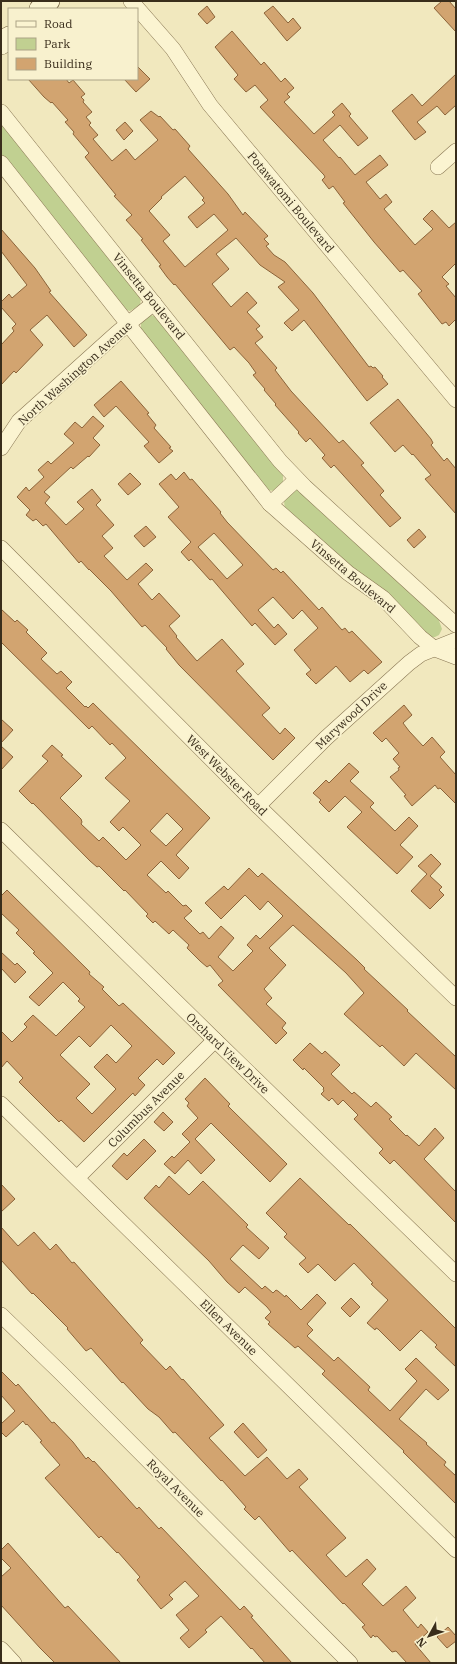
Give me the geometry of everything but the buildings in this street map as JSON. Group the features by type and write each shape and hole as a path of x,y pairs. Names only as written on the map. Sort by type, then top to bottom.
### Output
{"main road":[{"path":"41,8 49,1"}],"street":[{"name":"Potawatomi Boulevard","path":"138,9 173,49 210,105 456,400"},
{"name":"Vinsetta Boulevard","path":"1,112 261,437 297,479 456,625"},
{"path":"438,168 456,151"},
{"name":"Vinsetta Boulevard","path":"1,163 270,504 348,573 383,598 420,637 436,649 456,657"},
{"name":"North Washington Avenue","path":"1,448 19,421 128,324 154,303"},
{"path":"270,504 297,479"},
{"name":"West Webster Road","path":"1,548 258,806 456,998"},
{"name":"Marywood Drive","path":"258,806 326,738 399,672 421,654 456,640"},
{"name":"Orchard View Drive","path":"1,830 456,1274"},
{"name":"Columbus Avenue","path":"77,1178 215,1040"},
{"name":"Ellen Avenue","path":"1,1104 456,1550"},
{"name":"Royal Avenue","path":"1,1315 62,1374 350,1663"},
{"path":"1,1649 14,1663"}],"green space":[{"path":"1,123 141,298 140,305 130,311 124,309 1,154"},
{"path":"151,315 157,317 283,474 283,483 275,491 267,490 141,329 141,322"},
{"path":"295,490 298,490 438,618 442,629 439,635 430,637 285,510 284,501"}]}
